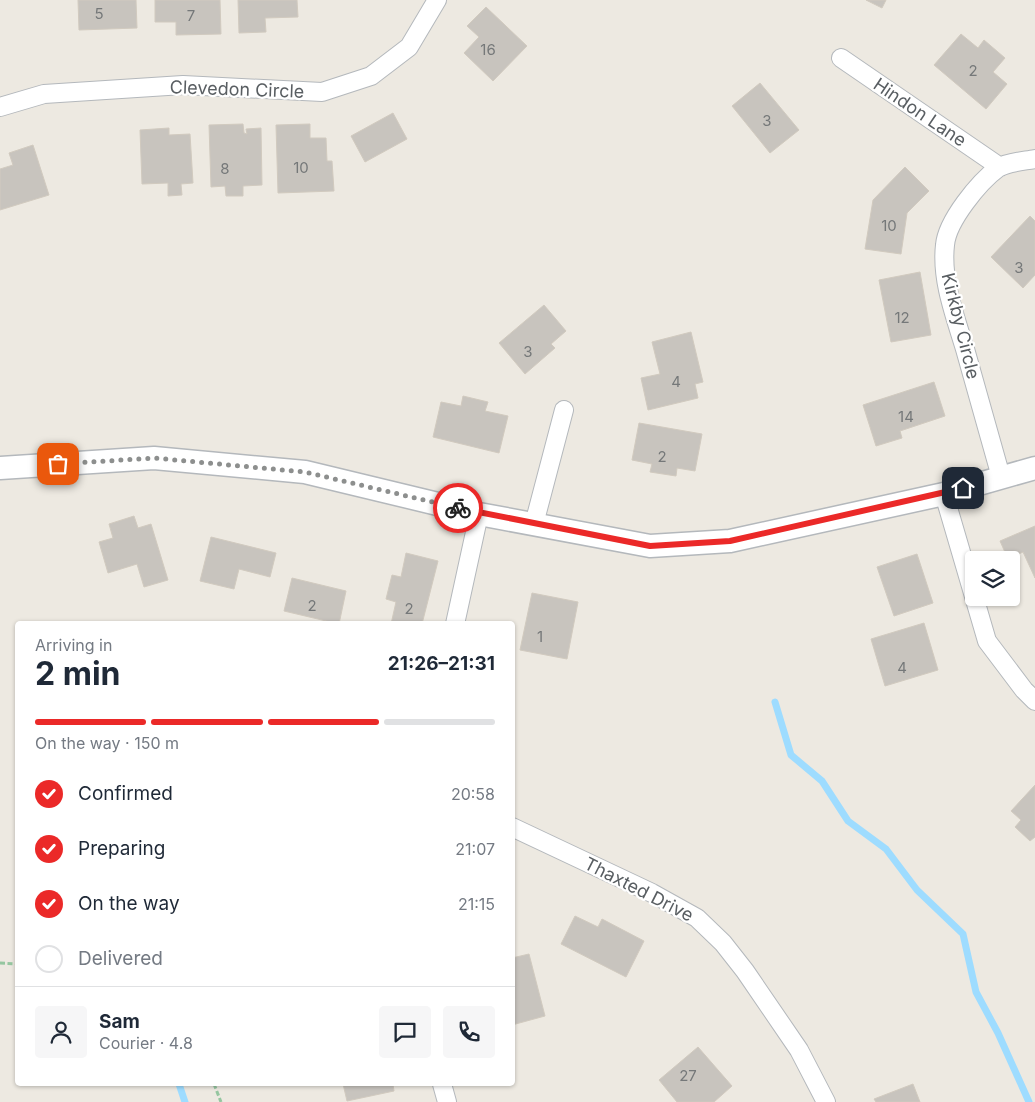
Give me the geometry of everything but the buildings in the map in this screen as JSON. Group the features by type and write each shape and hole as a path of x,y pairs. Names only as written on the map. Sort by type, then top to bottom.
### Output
{"street":[{"name":"Clevedon Circle","path":"0,107 44,94 183,85 322,92 371,76 409,47 437,0"},
{"name":"Hindon Lane","path":"841,58 1000,167"},
{"path":"1000,167 1035,159"},
{"name":"Kirkby Circle","path":"1000,167 980,186 962,208 951,226 945,244 946,276 953,308 1001,477"},
{"path":"534,524 564,410"},
{"path":"0,468 154,458 305,472 479,514 650,546 730,541 944,494 1035,468"},
{"path":"944,494 987,641 1024,690 1035,701"},
{"path":"456,621 479,514"},
{"name":"Thaxted Drive","path":"515,828 652,893 697,918 723,943 745,971 799,1050 826,1102"},
{"path":"443,1086 447,1102"}],"path":[{"path":"0,963 15,964"},
{"path":"215,1086 221,1102"}],"waterway":[{"path":"775,702 791,755 822,781 848,821 886,849 917,890 963,934 976,992 998,1033 1029,1102"},
{"path":"180,1086 185,1102"}],"way so far":[{"path":"58,464 154,458 305,472 458,508"}],"route":[{"path":"458,508 479,514 650,546 730,541 944,494 963,488"}]}
